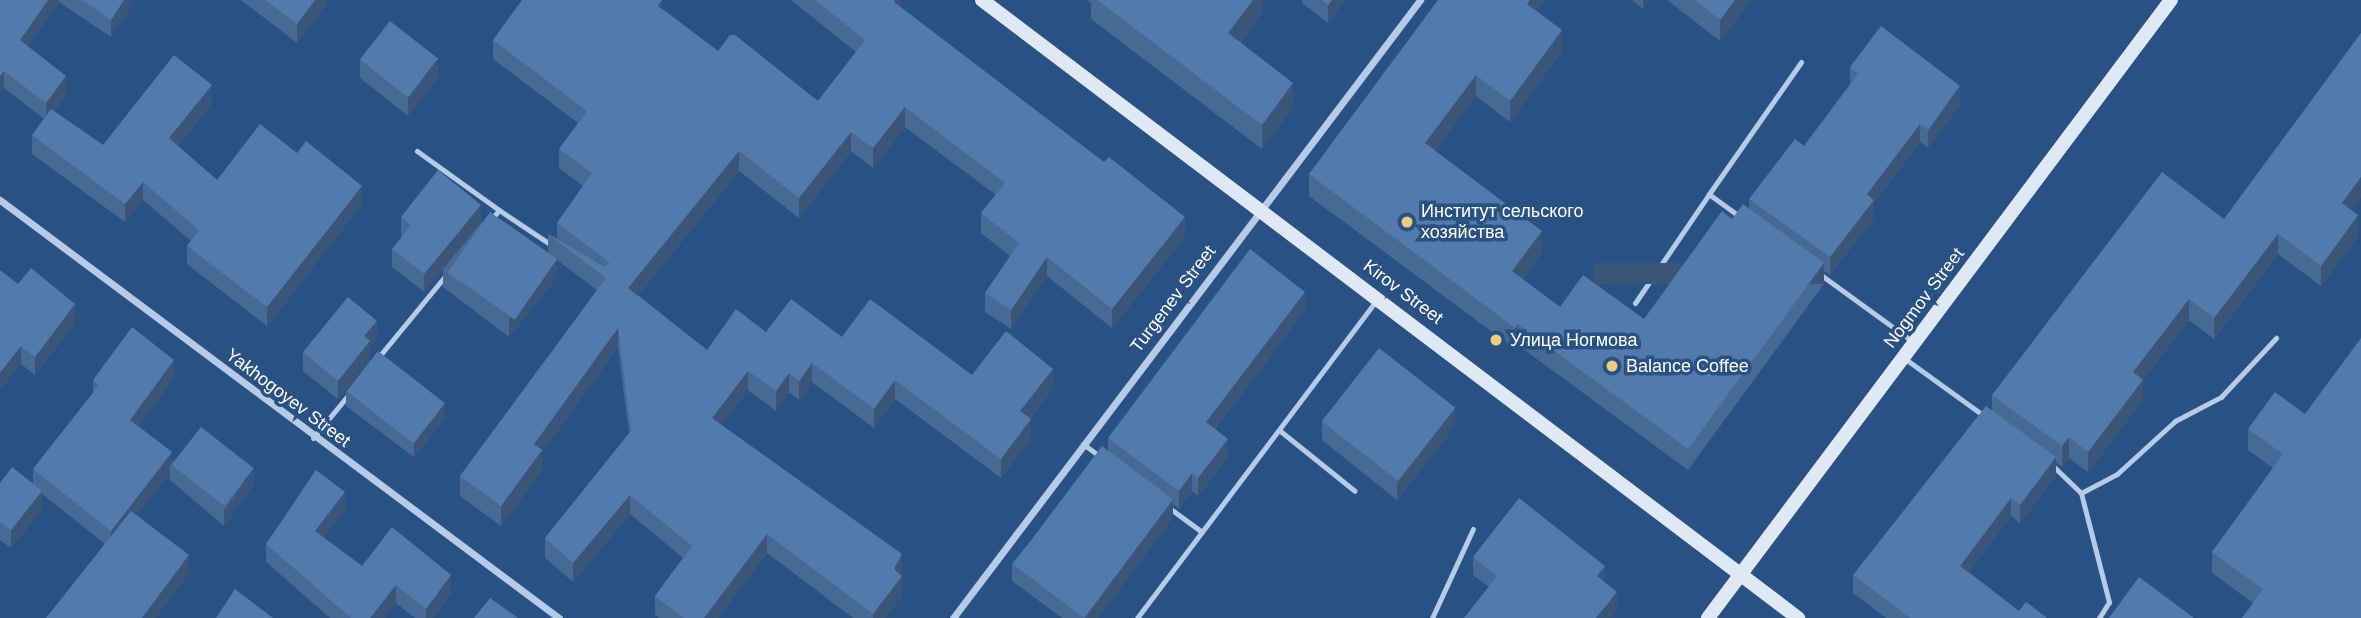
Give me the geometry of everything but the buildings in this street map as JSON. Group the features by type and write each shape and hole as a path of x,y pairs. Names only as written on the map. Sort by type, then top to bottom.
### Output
{"main road":[{"name":"Kirov Street","path":"982,0 1265,210 1798,618"},
{"name":"Nogmov Street","path":"1707,618 2171,0"}],"street":[{"name":"Turgenev Street","path":"953,618 1225,256 1265,210 1420,0"},
{"name":"Yakhogoyev Street","path":"0,200 313,438 559,618"}],"lane":[{"path":"1635,303 1801,62"},
{"path":"417,151 562,252"},
{"path":"1709,194 1742,217"},
{"path":"481,232 499,210"},
{"path":"375,362 455,264"},
{"path":"1817,272 1914,343"},
{"path":"1136,618 1378,298"},
{"path":"2081,493 2118,474 2175,421 2221,397 2276,338"},
{"path":"1903,358 1994,423"},
{"path":"313,438 358,383"},
{"path":"1279,430 1355,491"},
{"path":"1083,444 1105,460"},
{"path":"2039,456 2081,493 2109,602 2099,618"},
{"path":"1158,500 1202,532"},
{"path":"1432,618 1473,529"}],"place":[{"name":"Институт сельского хозяйства","path":"1407,222"},
{"name":"Улица Ногмова","path":"1496,340"},
{"name":"Balance Coffee","path":"1612,366"}]}
